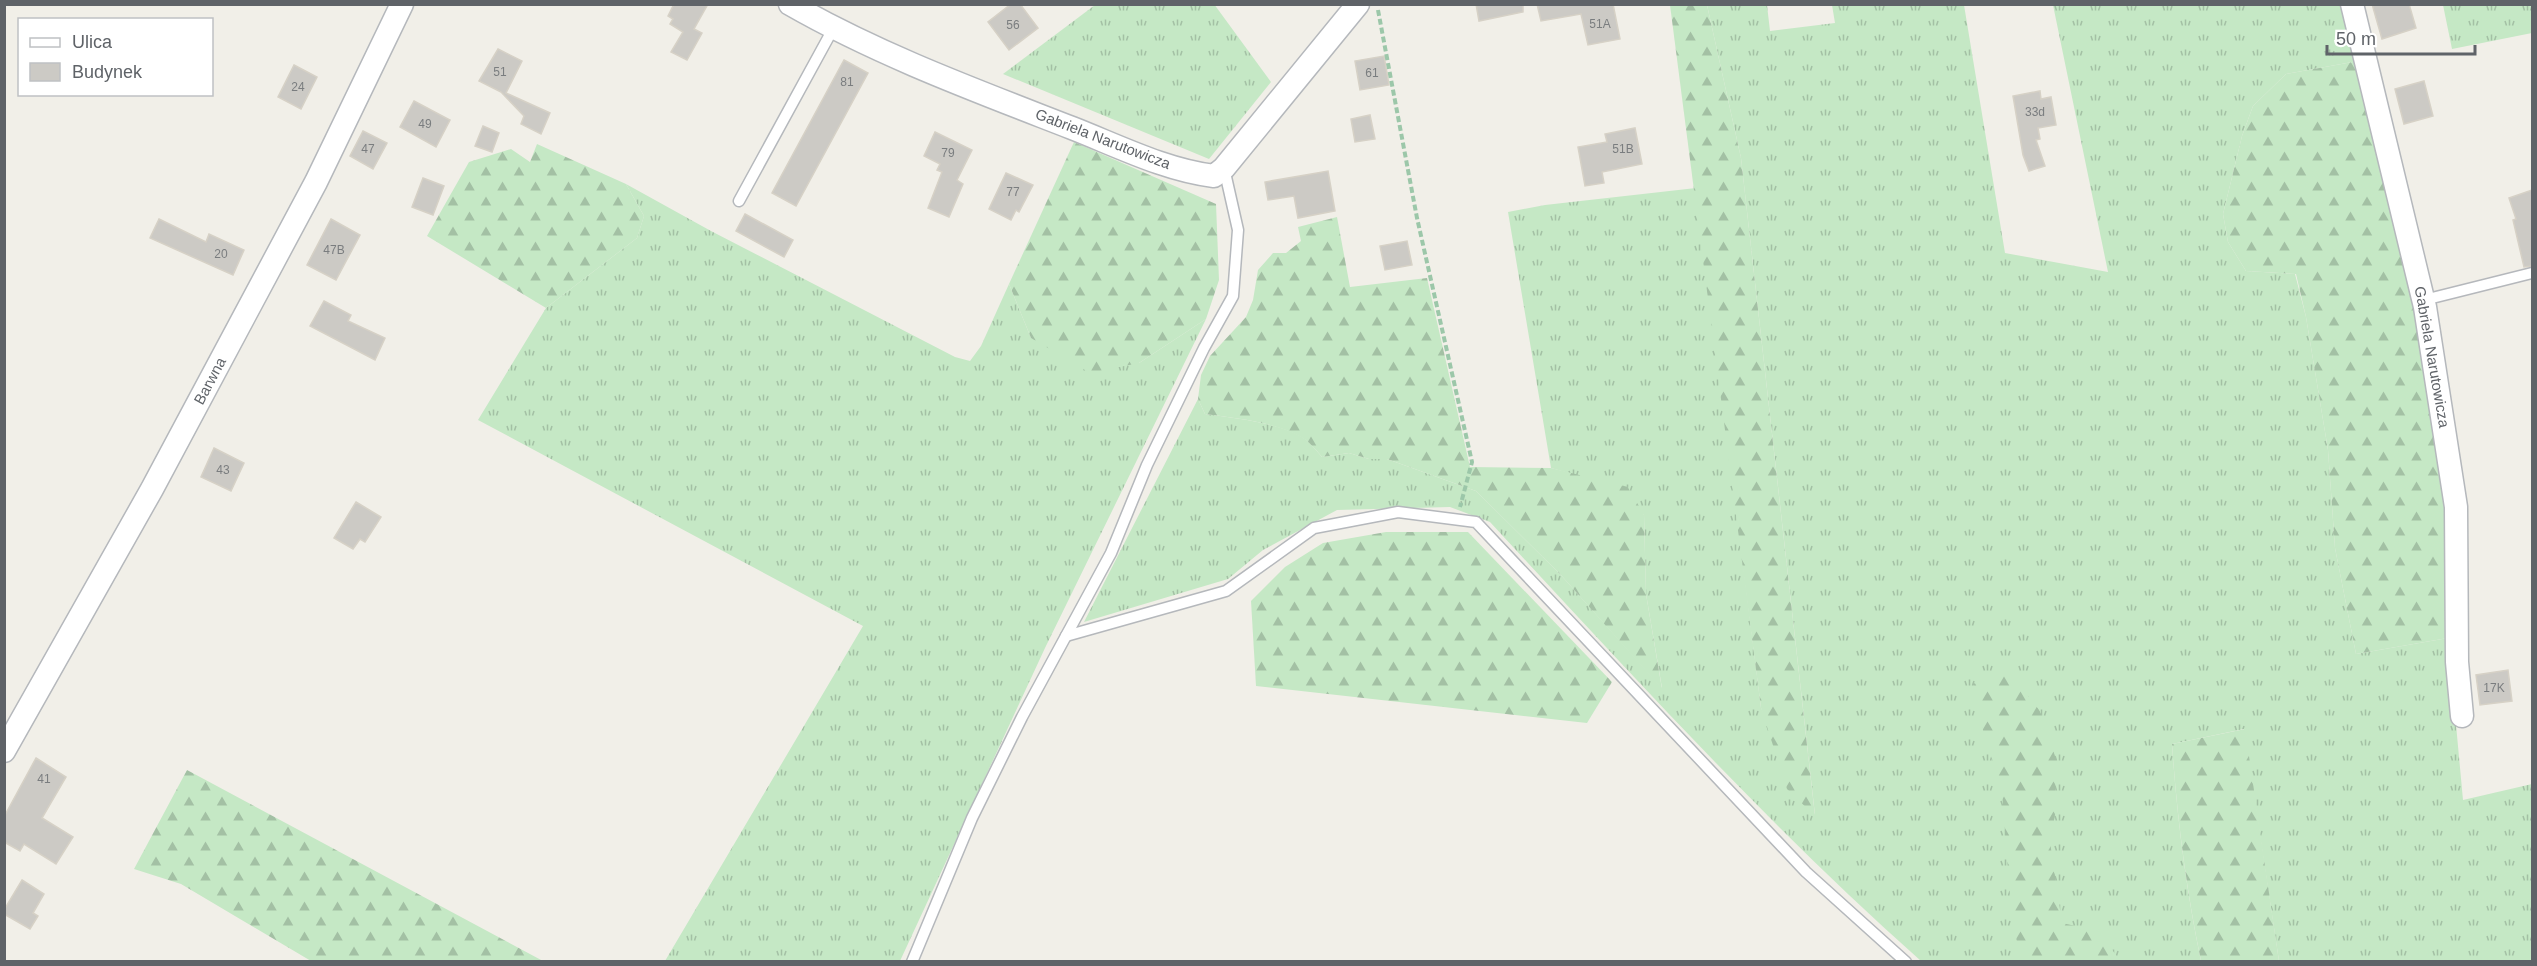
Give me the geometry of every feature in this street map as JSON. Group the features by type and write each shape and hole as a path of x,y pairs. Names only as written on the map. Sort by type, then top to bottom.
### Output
{"street":[{"name":"Barwna","path":"4,751 152,489 310,193 402,4"},
{"name":"Gabriela Narutowicza","path":"790,4 833,29 955,83 1158,161 1194,174 1214,176 1224,168"},
{"path":"1224,168 1358,4"},
{"name":"Gabriela Narutowicza","path":"2352,4 2424,300 2456,507 2457,662 2462,716"}],"lane":[{"path":"739,201 833,29"},
{"path":"912,962 972,818 1022,717 1111,553 1147,465 1204,348 1233,297 1238,230 1224,168"},
{"path":"2424,300 2532,273"},
{"path":"1066,636 1226,591 1314,528 1398,512 1476,522 1806,872 1906,962"}],"path":[{"path":"1377,4 1417,218 1472,462 1457,520"}],"green space":[{"path":"1214,4 1271,82 1209,159 1003,74 1095,5"},
{"path":"1670,5 1707,5 1741,158 1815,816 1787,789 1761,708"},
{"path":"1707,5 1767,5 1770,31 1835,23 1832,5 1964,5 2005,253 2108,272 2053,5 2341,5 2358,61 2286,74 2253,106 2242,136 2223,214 2228,242 2246,271 2295,274 2306,317 2328,450 2335,548 2356,654 2448,638 2463,800 2532,784 2532,961 2279,961 2244,729 2172,744 2183,853 2201,961 1921,961 1808,856 1700,747 1490,522 1450,507 1337,510 1263,550 1228,579 1084,622 1198,399 1205,414 1255,421 1292,432 1307,441 1322,457 1349,453 1369,459 1387,459 1476,491 1560,574 1662,688 1646,594 1644,515 1600,482 1551,468 1508,212 1545,205 1696,188 1761,708 1815,815 1741,158"},
{"path":"2443,5 2532,5 2532,33 2452,49"},
{"path":"2358,61 2415,310 2447,502 2448,638 2356,654 2335,548 2328,450 2306,317 2296,274 2246,271 2228,242 2223,214 2242,136 2253,106 2286,74"},
{"path":"1074,142 1216,204 1219,280 1206,319 1139,363 1090,373 1031,338 1009,284"},
{"path":"537,144 626,184 644,216 637,238 546,308 427,236 469,162 511,149 530,162"},
{"path":"626,184 711,231 955,357 970,361 981,346 1009,284 1031,338 1139,363 1206,319 1045,648 900,961 665,961 863,626 478,420 546,308 637,238 644,216"},
{"path":"1337,217 1350,287 1427,278 1470,467 1551,468 1628,487 1644,515 1646,594 1662,689 1560,574 1476,491 1387,459 1369,459 1349,453 1322,457 1304,439 1291,432 1254,421 1205,414 1198,399 1201,375 1210,356 1246,317 1253,300 1258,270 1273,253 1286,253 1301,241 1298,227"},
{"path":"1386,532 1468,532 1612,682 1587,723 1256,686 1251,601 1285,567 1323,543"},
{"path":"2007,669 2040,711 2056,759 2055,815 2050,842 2062,923 2099,931 2120,961 2022,961 2012,922 2002,792 1982,727 1973,684"},
{"path":"2245,729 2279,961 2201,961 2183,853 2172,744"},
{"path":"187,770 543,961 311,961 181,884 134,869"}],"building":[{"path":"674,4 708,4 694,29 702,33 687,60 671,52 683,32 670,24 673,19 668,16"},
{"path":"1011,4 1020,4 1038,28 1009,50 988,22"},
{"path":"1476,4 1523,4 1523,12 1479,21"},
{"path":"1537,4 1613,4 1620,39 1588,45 1581,14 1541,21"},
{"path":"2372,4 2409,4 2416,28 2382,39"},
{"path":"498,49 522,61 506,93 550,113 541,134 521,124 524,116 501,92 479,81"},
{"path":"1384,56 1389,85 1360,90 1355,61"},
{"path":"844,60 868,73 796,206 772,193"},
{"path":"294,65 317,77 301,109 278,97"},
{"path":"2424,81 2433,116 2404,124 2395,89"},
{"path":"2040,91 2041,99 2051,97 2056,125 2038,128 2040,139 2036,140 2045,166 2029,171 2023,155 2013,96"},
{"path":"414,101 450,120 436,147 400,127"},
{"path":"1370,115 1375,139 1355,142 1351,119"},
{"path":"483,126 499,133 492,152 475,146"},
{"path":"1635,128 1642,164 1602,172 1604,183 1585,186 1578,147 1607,142 1605,134"},
{"path":"363,131 387,143 373,169 350,156"},
{"path":"935,132 972,150 957,180 963,184 949,217 928,208 942,172 937,170 940,164 924,156"},
{"path":"1328,171 1335,211 1298,218 1294,196 1268,200 1265,182"},
{"path":"1006,173 1033,185 1019,212 1016,210 1011,220 989,209"},
{"path":"423,178 444,186 433,215 412,207"},
{"path":"2532,190 2532,266 2524,267 2513,220 2516,219 2509,198"},
{"path":"745,214 793,240 784,257 736,231"},
{"path":"159,219 206,242 209,234 244,250 233,275 150,238"},
{"path":"331,219 360,235 336,280 307,265"},
{"path":"1407,241 1412,265 1385,270 1380,246"},
{"path":"324,301 351,315 348,321 385,338 375,360 310,326"},
{"path":"214,448 244,463 231,491 201,477"},
{"path":"356,502 381,517 365,542 360,539 353,549 334,538"},
{"path":"2508,670 2512,701 2480,705 2476,675"},
{"path":"36,758 66,777 42,818 73,837 56,864 24,844 20,851 4,842 4,817"},
{"path":"22,880 44,894 33,913 38,916 30,929 4,914 4,910"}]}
